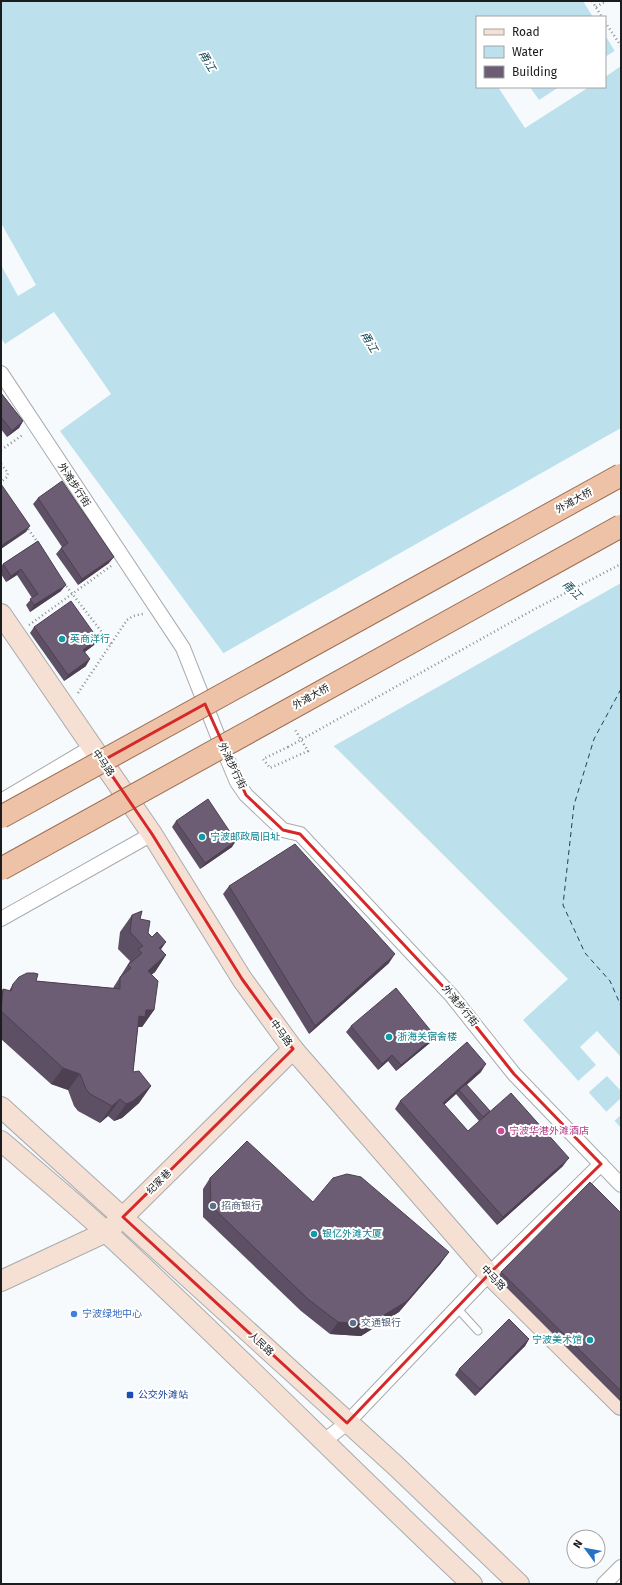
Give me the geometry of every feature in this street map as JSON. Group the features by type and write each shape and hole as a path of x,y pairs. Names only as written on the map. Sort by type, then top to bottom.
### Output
{"main road":[{"name":"外滩大桥","path":"1,816 621,475"},
{"name":"外滩大桥","path":"1,869 621,526"}],"street":[{"name":"外滩步行街","path":"1,373 183,648 219,739 238,782 246,795 283,830 300,834 451,995 514,1074 621,1186"},
{"name":"中马路","path":"1,614 152,834 242,979 293,1049 489,1274 621,1405"},
{"path":"1,801 92,747"},
{"path":"1,919 152,834"},
{"name":"纪家巷","path":"1,1281 106,1232 293,1049"},
{"name":"人民路","path":"1,1106 347,1423 396,1466 519,1584"},
{"path":"1,1141 106,1232 324,1441 367,1486 472,1584"},
{"path":"324,1441 347,1423 489,1274 601,1164"},
{"path":"604,1584 621,1567"}],"lane":[{"path":"457,1308 478,1331"}],"path":[{"path":"592,1 601,16"},
{"path":"596,7 606,1"},
{"path":"606,24 621,46"},
{"path":"1,450 36,426"},
{"path":"1,464 8,473 7,477 1,482"},
{"path":"26,525 38,544"},
{"path":"16,635 123,558"},
{"path":"288,747 533,610 621,564"},
{"path":"63,582 111,644"},
{"path":"66,709 127,620 133,616 159,612"}],"highlighted area":[{"path":"205,704 246,795 283,830 300,834 451,995 514,1074 601,1164 489,1274 347,1423 123,1217 293,1049 242,979 152,834 102,761"}],"water":[{"name":"甬江","path":"1,1 583,1 592,16 476,16 476,88 606,88 606,37 621,61 621,1128 523,1020 568,979 337,749 227,658 60,431 111,394 54,312 5,344 1,338"}],"pier":[{"path":"616,50 621,58 621,66 606,76 606,56"},
{"path":"499,88 531,88 539,100 557,88 587,88 525,128"},
{"path":"1,223 36,285 18,296 1,265"},
{"path":"621,428 621,583 332,747 226,659 222,654"},
{"path":"597,1031 621,1057 621,1091 607,1076 587,1094 577,1082 596,1065 580,1047"},
{"path":"621,1098 621,1115 613,1122 605,1113"}],"building":[{"path":"1,393 23,421 12,431 1,417"},
{"path":"62,481 114,557 82,579 61,548 68,543 38,498"},
{"path":"1,484 30,526 1,546"},
{"path":"38,541 66,585 34,605 30,599 38,594 21,569 11,576 3,564"},
{"name":"英商洋行","path":"71,601 98,639 83,650 90,659 68,675 34,627"},
{"name":"宁波邮政局旧址","path":"208,799 236,841 205,863 176,821"},
{"path":"295,844 395,954 315,1026 229,886"},
{"path":"142,911 140,919 150,921 148,933 152,937 157,932 166,942 159,948 166,955 148,971 158,981 154,1010 146,1010 145,1017 139,1016 133,1072 139,1071 151,1086 133,1101 126,1104 120,1099 112,1106 90,1094 86,1089 80,1074 63,1068 1,1011 3,989 11,991 13,984 19,977 27,973 34,973 38,974 36,981 120,989 120,977 131,968 128,965 142,953 138,949 143,946 130,932 132,915"},
{"name":"浙海关宿舍楼","path":"396,988 435,1036 401,1065 392,1055 382,1064 351,1026"},
{"name":"宁波华港外滩酒店","path":"467,1042 486,1064 443,1103 468,1131 511,1093 569,1158 503,1217 400,1101"},
{"path":"466,1084 490,1111 483,1117 459,1090"},
{"name":"银亿外滩大厦","path":"247,1141 313,1202 333,1178 347,1174 361,1177 449,1252 407,1301 368,1325 338,1322 309,1300 211,1206 210,1178"},
{"name":"宁波美术馆","path":"590,1182 621,1213 621,1391 501,1272"},
{"path":"509,1319 529,1339 480,1389 459,1369"}],"ferry route":[{"path":"621,689 594,739 574,805 563,905 585,953 610,981 621,1006"}],"place":[{"name":"英商洋行","path":"62,639"},
{"name":"宁波邮政局旧址","path":"202,837"},
{"name":"浙海关宿舍楼","path":"389,1037"},
{"name":"宁波华港外滩酒店","path":"501,1131"},
{"name":"招商银行","path":"213,1206"},
{"name":"银亿外滩大厦","path":"314,1234"},
{"name":"宁波绿地中心","path":"74,1314"},
{"name":"交通银行","path":"353,1323"},
{"name":"宁波美术馆","path":"590,1340"},
{"name":"公交外滩站","path":"130,1395"}]}
